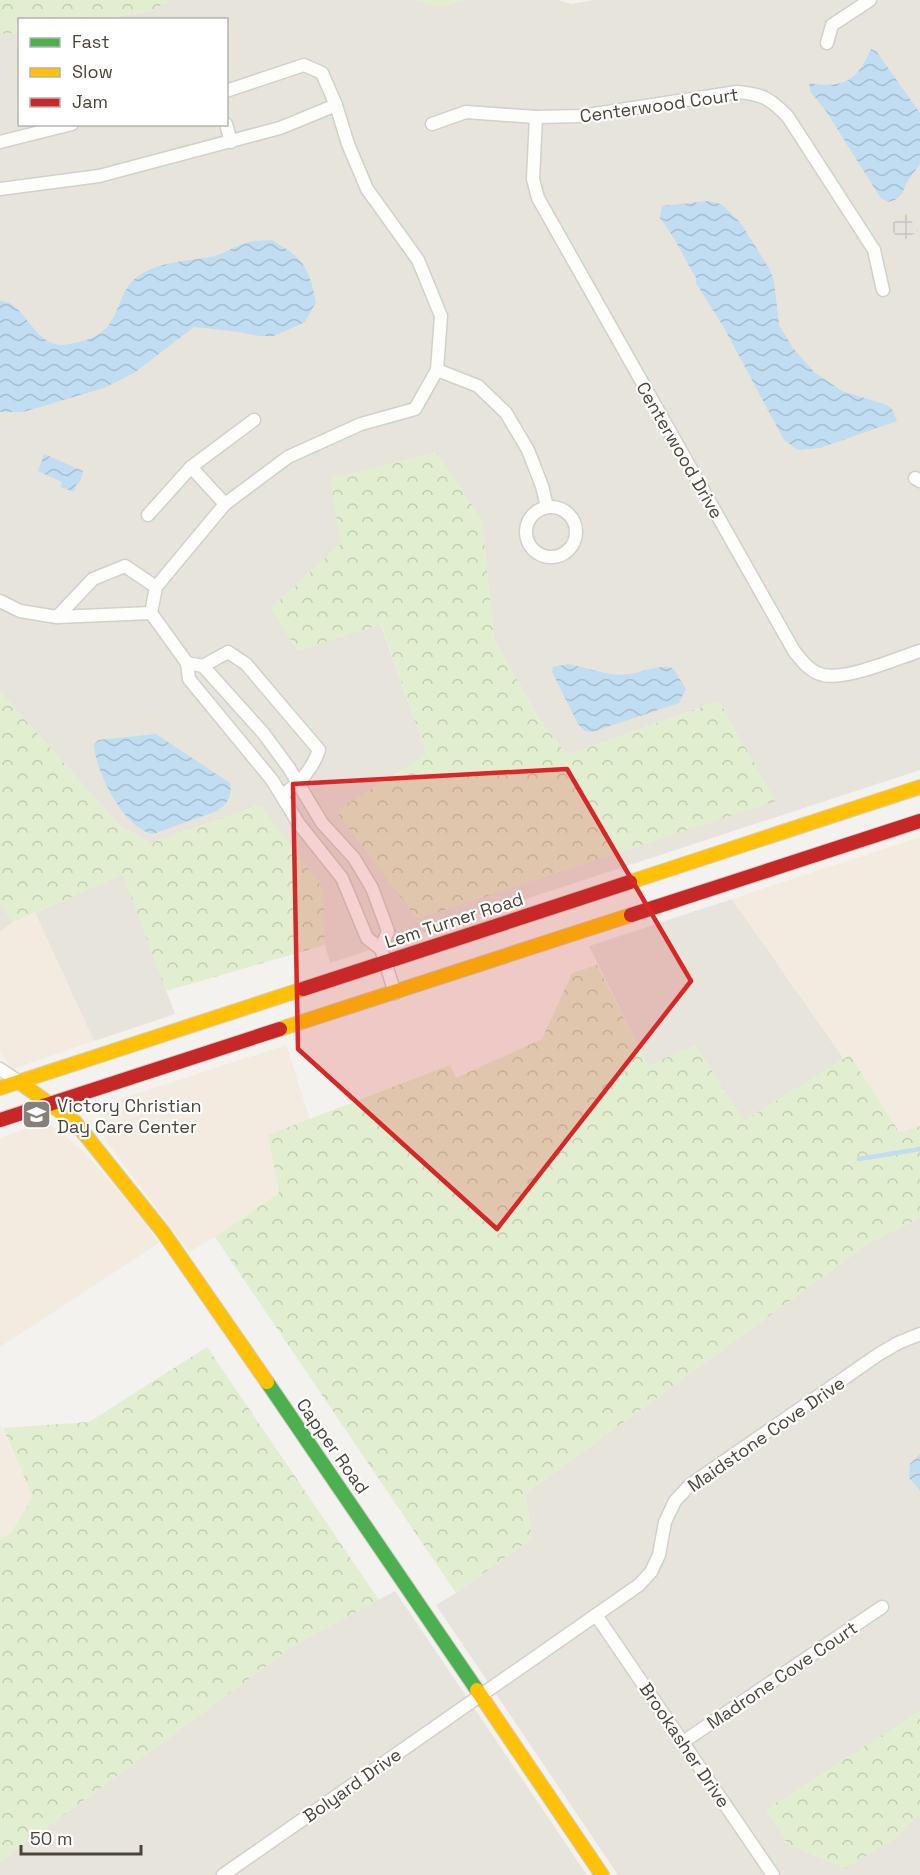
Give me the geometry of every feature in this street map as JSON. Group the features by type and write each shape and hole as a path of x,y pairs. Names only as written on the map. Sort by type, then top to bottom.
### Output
{"main road":[{"name":"Lem Turner Road","path":"0,1120 395,993 714,871 920,787"},
{"name":"Lem Turner Road","path":"0,1088 382,956 920,821"},
{"name":"Capper Road","path":"19,1082 75,1122 163,1232 342,1490 602,1875"}],"street":[{"path":"827,43 832,25 870,0"},
{"path":"228,90 304,65 322,74 367,189 418,260 441,316 437,370 415,409 361,423 288,457 225,504 156,587 151,613 187,663 189,679 272,780 299,824 342,878 367,938 382,956 395,993"},
{"name":"Centerwood Court","path":"432,124 466,112 536,117 581,116 736,92 758,94 774,102 788,117 862,231 874,250 883,290"},
{"path":"0,189 99,176 280,128 336,105"},
{"name":"Centerwood Drive","path":"536,117 533,178 538,198 794,651 807,667 822,675 843,676 920,651"},
{"path":"0,142 64,126"},
{"path":"227,126 231,142"},
{"path":"437,370 478,386 506,413 528,450 542,486 547,507"},
{"path":"148,515 191,467 254,420"},
{"path":"191,467 225,504"},
{"path":"555,506 563,509 575,522 577,530 572,547 566,553 558,556 541,555 534,550 526,536 528,521 539,509 547,507 555,506"},
{"path":"57,617 93,579 125,566 156,587"},
{"path":"0,601 20,611 57,617 151,613"},
{"path":"203,666 228,652 246,664 319,750 314,765 298,784 282,795"},
{"path":"187,663 203,666 264,734 289,768 322,823 354,858 372,888 388,931 382,956"},
{"name":"Capper Road","path":"0,1069 19,1082"},
{"name":"Maidstone Cove Drive","path":"481,1696 639,1585 651,1572 659,1555 665,1522 675,1501 690,1485 879,1354 920,1334"},
{"name":"Madrone Cove Court","path":"683,1742 882,1607"},
{"name":"Brookasher Drive","path":"596,1615 773,1875"},
{"name":"Bolyard Drive","path":"224,1875 481,1696"}],"highlighted area":[{"path":"567,769 691,981 497,1229 298,1049 293,784"}],"shaded area":[{"path":"171,0 416,0 440,7 465,0 558,0 571,4 594,0 920,0 920,770 330,963 325,945 260,805 151,843 121,827 0,692 0,34 18,33 18,126 228,126 228,18 108,18 150,11","holes":["482,520 494,640 542,723 567,755 719,701 417,919 427,754 380,623 298,651 271,608 341,544"]},
{"path":"907,214 918,231 900,243 889,225"},
{"path":"920,837 920,1126 899,1132 850,1055 844,1059 732,899"},
{"path":"123,874 175,1014 94,1041 35,913"},
{"path":"732,899 844,1059 744,1121 695,1046 648,1066 589,946"},
{"path":"0,903 13,922 0,932"},
{"path":"35,913 94,1041 13,1069 0,1053 0,932 13,922"},
{"path":"286,1045 310,1119 268,1136 279,1193 189,1252 106,1141 99,1122 99,1114 111,1102"},
{"path":"47,1124 59,1130 84,1152 129,1203 159,1243 0,1347 0,1138 37,1125"},
{"path":"920,1218 920,1711 765,1811 892,1841 920,1813 920,1875 618,1875 436,1605 532,1538 525,1494 870,1242"},
{"path":"0,1424 34,1498 11,1533 0,1540"},
{"path":"395,1591 587,1875 0,1875 0,1862 296,1644"}],"green space":[{"path":"0,0 171,0 150,11 108,18 18,18 18,33 0,34"},
{"path":"416,0 465,0 440,7"},
{"path":"437,452 482,520 494,640 542,723 567,755 719,701 776,801 417,919 336,811 427,754 381,624 298,651 271,608 341,544 330,478"},
{"path":"0,692 121,827 151,843 260,805 323,889 325,945 166,991 123,875 13,922 0,903"},
{"path":"597,965 648,1066 695,1045 744,1121 850,1055 899,1132 920,1126 920,1218 870,1242 525,1494 532,1538 456,1593 215,1237 279,1193 268,1135 450,1065 456,1078 542,1039 572,973"},
{"path":"207,1347 379,1600 296,1644 0,1862 0,1540 11,1533 33,1497 3,1428 89,1422"},
{"path":"920,1711 920,1813 892,1841 845,1868 790,1846 765,1810"}],"water":[{"path":"871,49 876,51 920,113 920,164 907,182 902,194 888,202 880,197 826,111 811,93 809,83 831,85 848,80 860,69"},
{"path":"708,201 721,204 740,222 769,268 774,281 779,325 793,348 814,372 842,391 887,405 892,409 897,421 820,448 798,450 784,440 723,326 696,283 696,278 675,240 660,218 662,206"},
{"path":"272,240 298,258 307,272 316,302 305,322 274,336 194,327 134,373 104,388 23,412 0,412 0,301 16,307 35,330 50,342 60,345 78,342 104,330 111,322 131,283 148,270 175,262 211,257 249,242"},
{"path":"44,454 83,471 74,492 61,487 62,482 38,471"},
{"path":"568,664 619,675 660,667 673,668 686,689 679,703 592,732 585,731 578,724 552,672 553,667"},
{"path":"156,734 230,783 230,796 217,811 153,834 142,830 132,822 113,798 100,770 94,745 98,740"},
{"path":"920,1454 920,1490 909,1478 910,1464"}],"waterway":[{"path":"859,1159 920,1149"}],"traffic: fast":[{"path":"267,1382 477,1690"}],"traffic: slow":[{"path":"630,882 920,787"},
{"path":"280,1029 631,915"},
{"path":"0,1088 303,989"},
{"path":"19,1082 75,1122 163,1232 267,1382"},
{"path":"477,1690 602,1875"}],"traffic: jam":[{"path":"631,915 920,821"},
{"path":"303,989 630,882"},
{"path":"0,1120 280,1029"}],"place":[{"name":"Victory Christian Day Care Center","path":"36,1115"}]}
